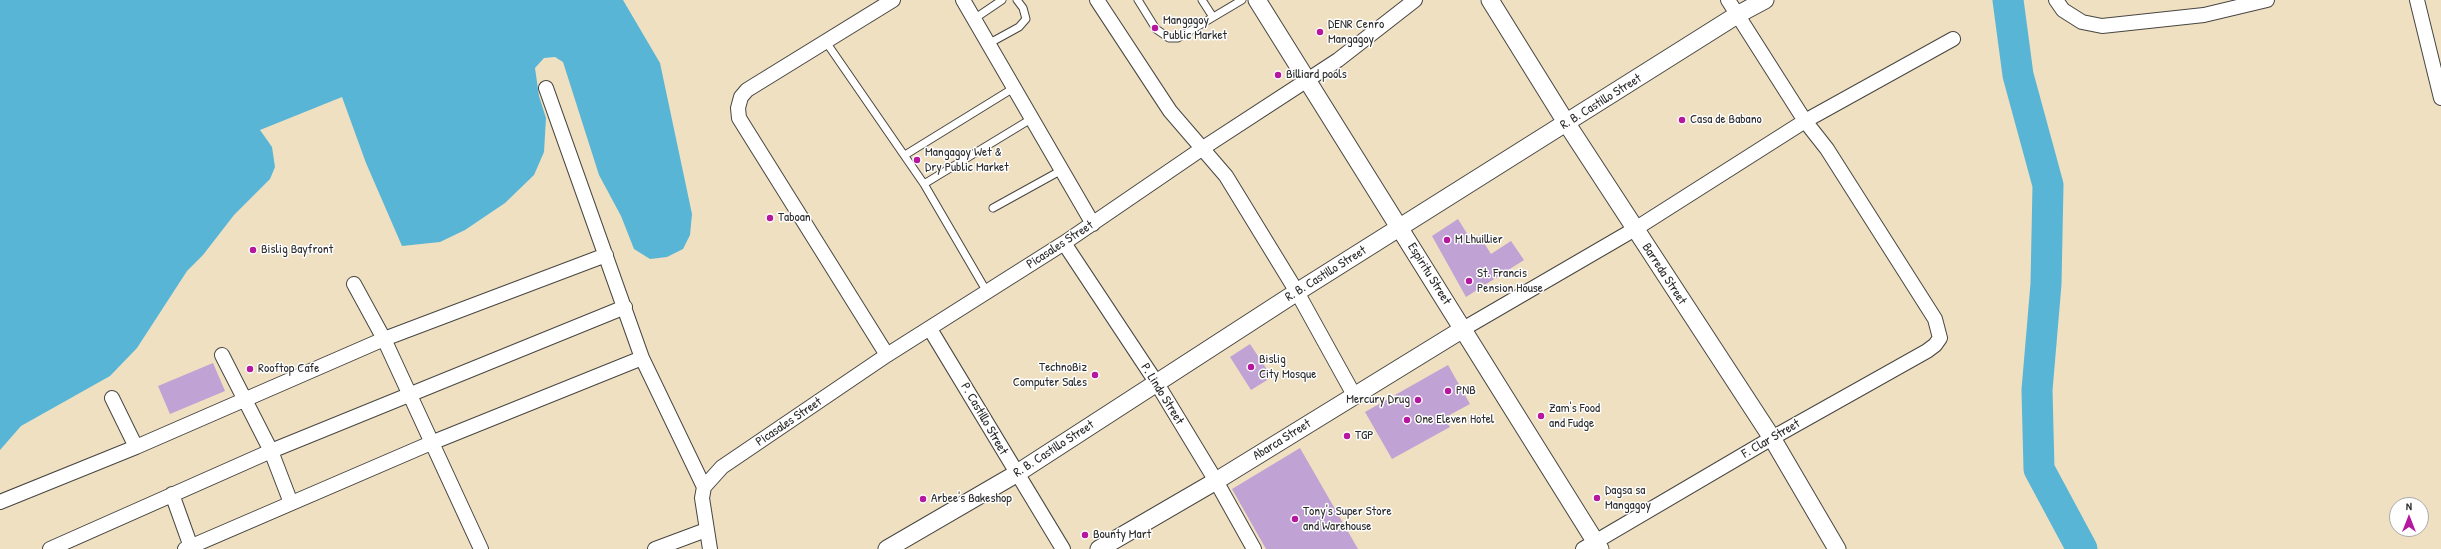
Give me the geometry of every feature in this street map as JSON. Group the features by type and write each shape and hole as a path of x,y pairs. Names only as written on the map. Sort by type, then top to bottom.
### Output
{"street":[{"path":"887,355 740,118 738,108 741,97 747,90 893,0"},
{"path":"963,0 1012,88 1092,224"},
{"path":"1097,0 1170,111 1226,176 1297,292 1354,395"},
{"name":"Espiritu Street","path":"1257,0 1306,82 1401,228 1463,329 1592,547"},
{"name":"Picasales Street","path":"704,487 722,467 887,355 1064,243 1203,148 1306,82 1338,60 1415,0"},
{"name":"Barreda Street","path":"1490,0 1567,124 1772,438 1837,549"},
{"path":"1728,0 1805,121"},
{"name":"R. B. Castillo Street","path":"888,549 1016,474 1297,292 1567,124 1737,15 1765,0"},
{"path":"2056,0 2062,10 2082,22 2102,26 2204,15 2267,0"},
{"path":"2417,0 2441,98"},
{"path":"1463,329 1635,229 1805,121 1953,39"},
{"path":"546,88 642,358 704,487 702,498 710,549"},
{"name":"F. Clar Street","path":"1592,547 1772,438 1927,351 1935,345 1940,338 1940,331 1934,319 1827,149 1805,121"},
{"name":"P. Lindo Street","path":"1064,243 1156,382 1216,481 1254,549"},
{"path":"0,502 136,447 384,339 606,255"},
{"path":"354,284 384,339 481,549"},
{"path":"50,549 271,450 411,396 625,307"},
{"name":"P. Castillo Street","path":"930,328 1016,474 1063,549"},
{"name":"Abarca Street","path":"1099,549 1216,481 1463,329"},
{"path":"222,354 271,450 291,503"},
{"path":"172,494 188,548 431,443 642,358"},
{"path":"112,398 136,447"},
{"path":"655,549 706,530"}],"lane":[{"path":"974,18 1002,0"},
{"path":"988,44 1019,27 1026,19 1023,8 1017,0"},
{"path":"1138,0 1156,29 1169,38 1178,38 1242,0"},
{"path":"1202,0 1213,17"},
{"path":"826,42 924,184 987,292"},
{"path":"905,155 1012,88"},
{"path":"924,184 1031,119"},
{"path":"993,208 1060,171"}],"water":[{"path":"0,0 623,0 660,63 692,214 690,235 683,249 667,257 650,259 634,249 621,216 599,175 563,62 555,57 544,58 535,68 539,96 546,118 544,152 534,175 505,203 465,230 440,242 402,246 366,163 342,97 260,130 272,147 275,167 270,179 234,215 203,255 187,271 137,348 110,376 21,426 0,450"}],"building":[{"path":"1458,219 1471,240 1479,235 1491,254 1511,241 1524,260 1466,297 1432,236"},
{"name":"Bislig City Mosque","path":"1250,344 1272,377 1251,390 1230,357"},
{"path":"213,363 225,391 170,414 158,386"},
{"name":"One Eleven Hotel","path":"1448,365 1470,404 1444,418 1450,427 1392,459 1365,412"},
{"name":"Tony's Super Store and Warehouse","path":"1300,448 1358,549 1266,549 1232,489"}],"waterway":[{"path":"2008,0 2018,75 2048,185 2046,284 2037,390 2039,469 2082,549"}],"place":[{"name":"Mangagoy Public Market","path":"1155,28"},
{"name":"DENR Cenro Mangagoy","path":"1320,32"},
{"name":"Billiard pools","path":"1278,75"},
{"name":"Casa de Babano","path":"1682,120"},
{"name":"Mangagoy Wet & Dry Public Market","path":"917,160"},
{"name":"Taboan","path":"770,218"},
{"name":"M Lhuillier","path":"1447,240"},
{"name":"Bislig Bayfront","path":"253,250"},
{"name":"St. Francis Pension House","path":"1469,281"},
{"name":"Bislig City Mosque","path":"1251,367"},
{"name":"Rooftop Cafe","path":"250,369"},
{"name":"TechnoBiz Computer Sales","path":"1095,375"},
{"name":"PNB","path":"1448,391"},
{"name":"Mercury Drug","path":"1418,400"},
{"name":"Zam's Food and Fudge","path":"1541,416"},
{"name":"One Eleven Hotel","path":"1407,420"},
{"name":"TGP","path":"1347,436"},
{"name":"Dagsa sa Mangagoy","path":"1597,498"},
{"name":"Arbee's Bakeshop","path":"923,499"},
{"name":"Tony's Super Store and Warehouse","path":"1295,519"},
{"name":"Bounty Mart","path":"1085,535"}]}
